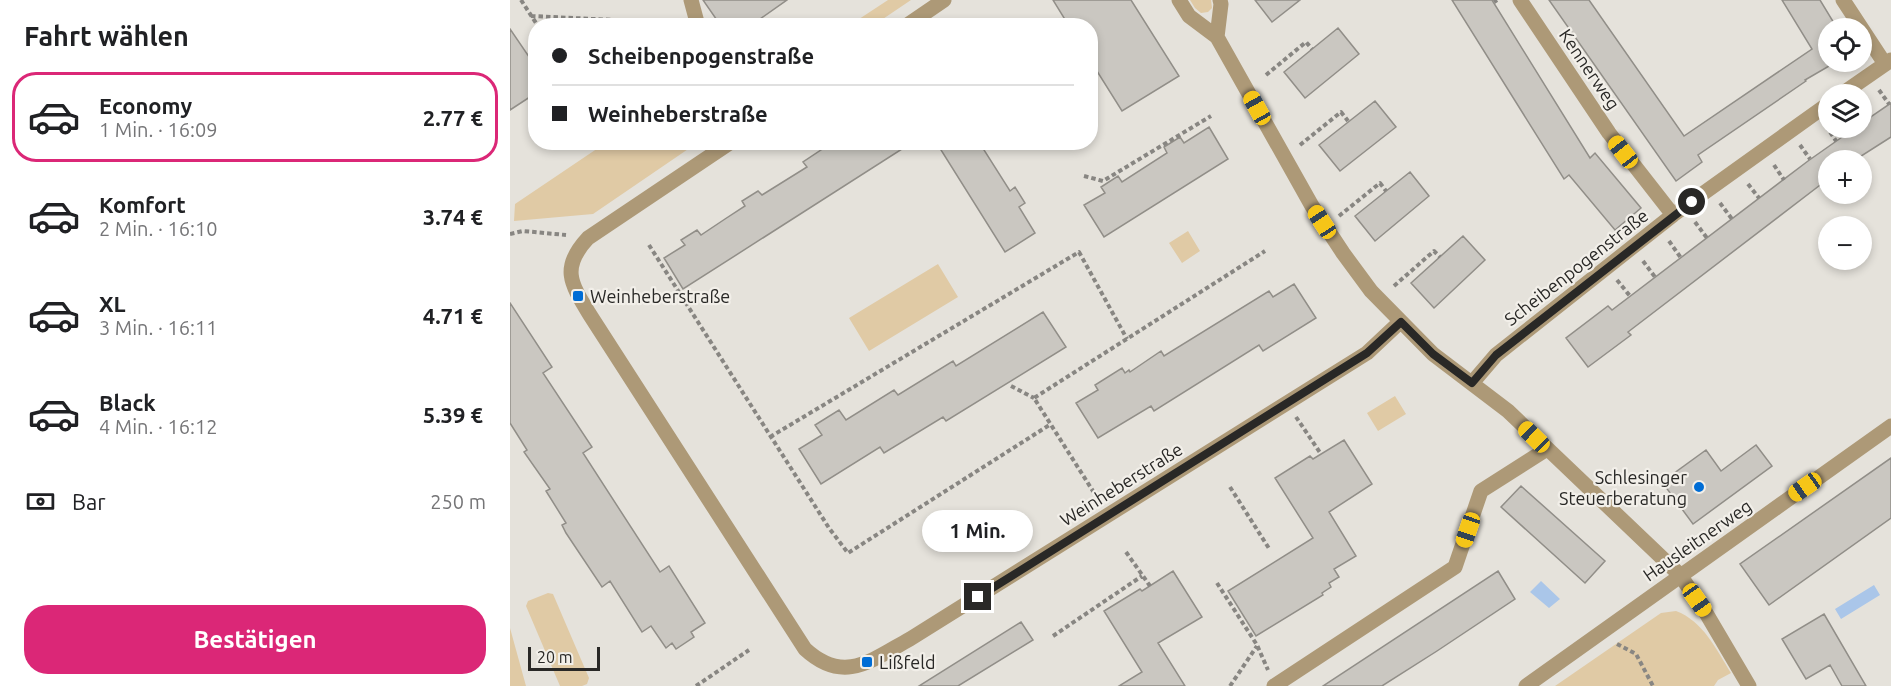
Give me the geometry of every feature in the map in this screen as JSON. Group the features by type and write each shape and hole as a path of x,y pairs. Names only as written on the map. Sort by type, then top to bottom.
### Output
{"street":[{"path":"690,0 696,18"},
{"path":"918,18 944,0"},
{"path":"1179,0 1189,16 1217,37 1312,206 1371,291 1433,354 1508,411 1680,575 1707,613 1749,686"},
{"path":"1217,37 1220,0"},
{"name":"Kennerweg","path":"1520,0 1609,133 1673,215"},
{"path":"1844,0 1888,62 1856,84"},
{"name":"Scheibenpogenstraße","path":"1472,383 1496,355 1673,215 1818,111"},
{"path":"588,238 719,150"},
{"name":"Weinheberstraße","path":"588,238 576,251 571,264 571,279 576,292 805,649 817,661 834,667 850,668 867,662 910,639 1367,353 1401,322"},
{"name":"Hausleitnerweg","path":"1526,686 1891,426"},
{"path":"1274,686 1455,567 1481,491 1547,449"}],"path":[{"path":"521,0 531,16 568,18"},
{"path":"1266,75 1306,42 1312,49"},
{"path":"1876,84 1889,104"},
{"path":"1300,144 1341,112 1348,122"},
{"path":"1084,176 1103,181 1211,116"},
{"path":"1795,139 1810,159"},
{"path":"1768,158 1784,180"},
{"path":"1743,177 1759,198"},
{"path":"1338,216 1380,183 1386,191"},
{"path":"1716,197 1732,219"},
{"path":"1690,217 1707,238"},
{"path":"510,234 523,231 588,238"},
{"path":"1665,236 1681,258"},
{"path":"649,245 829,528 848,553 1051,424"},
{"path":"1034,398 1265,251"},
{"path":"1394,286 1434,251 1440,257"},
{"path":"770,436 1079,252 1127,339"},
{"path":"1639,256 1656,277"},
{"path":"1614,276 1630,296"},
{"path":"1011,386 1034,398 1098,499"},
{"path":"1287,403 1321,454"},
{"path":"1230,487 1270,550"},
{"path":"1126,552 1150,586"},
{"path":"1053,636 1142,576"},
{"path":"1217,583 1257,645 1274,686"},
{"path":"1611,640 1636,654 1653,686"},
{"path":"1230,686 1257,645"},
{"path":"696,686 749,650"}],"shaded area":[{"path":"888,0 911,0 884,18 861,18"},
{"path":"1190,0 1211,0 1212,8 1208,12 1201,13"},
{"path":"595,150 687,150 593,214 514,221 515,204"},
{"path":"1188,231 1200,251 1182,263 1169,243"},
{"path":"938,264 958,297 869,351 849,318"},
{"path":"1395,396 1406,414 1378,431 1367,413"},
{"path":"548,593 553,594 589,678 587,684 582,686 560,686 526,606 528,601"},
{"path":"1676,611 1701,629 1731,673 1718,680 1714,686 1555,686 1661,613"},
{"path":"510,628 526,686 510,686"}],"water":[{"path":"1541,581 1560,599 1549,608 1530,592"},
{"path":"1874,585 1880,595 1841,619 1835,609"}],"building":[{"path":"703,0 787,0 761,18 715,18"},
{"path":"1053,0 1131,0 1179,76 1122,111 1098,73 1098,18 1064,18"},
{"path":"1255,0 1300,0 1272,22"},
{"path":"1452,0 1492,0 1590,158 1595,153 1641,208 1615,230 1569,175 1564,179"},
{"path":"1549,0 1589,0 1684,136 1812,49 1782,0 1820,0 1831,18 1818,18 1819,72 1698,155 1702,162 1676,181"},
{"path":"1338,28 1359,54 1305,98 1284,72"},
{"path":"510,29 528,55 528,98 510,110"},
{"path":"1375,101 1396,127 1340,171 1319,145"},
{"path":"1891,103 1891,137 1871,150 1824,150 1841,138 1872,138 1872,116"},
{"path":"1209,127 1228,159 1104,237 1084,205 1105,193 1101,187 1118,176 1122,182 1167,153 1164,147 1180,137 1184,143"},
{"path":"821,150 900,150 683,289 664,258 685,245 681,240 697,230 701,235 745,206 742,201 758,191 762,195 807,167 803,162"},
{"path":"941,150 984,150 1010,191 1015,187 1025,203 1019,207 1035,233 1005,252"},
{"path":"1818,154 1818,187 1628,332 1631,335 1588,367 1566,338 1608,306 1612,310"},
{"path":"1410,172 1429,196 1375,241 1355,216"},
{"path":"1463,236 1485,260 1434,308 1411,283"},
{"path":"1294,284 1316,318 1263,351 1259,345 1154,411 1151,406 1098,438 1076,403 1098,390 1095,385 1122,368 1125,373 1129,370 1130,372 1161,351 1164,356 1269,291 1273,297"},
{"path":"510,303 552,367 543,373 592,447 583,453 660,572 669,566 705,623 691,632 694,637 676,649 672,643 666,648 651,626 642,632 610,581 602,587 566,533 562,525 566,523 546,491 550,489 524,452 527,450 510,423"},
{"path":"1043,312 1066,347 946,421 943,417 884,453 880,447 821,484 799,449 822,435 815,425 839,410 846,420 894,390 898,395 953,361 956,366"},
{"path":"1344,440 1372,484 1329,512 1356,556 1334,569 1339,577 1329,583 1331,587 1322,593 1323,595 1256,636 1228,591 1313,538 1275,478 1310,456 1313,459"},
{"name":"Schlesinger Steuerberatung","path":"1756,445 1772,466 1693,524 1662,482 1706,450 1721,471"},
{"path":"1891,458 1891,518 1769,605 1740,564"},
{"path":"1521,486 1605,561 1585,583 1501,507"},
{"path":"1173,571 1202,617 1158,643 1185,686 1119,686 1142,672 1104,611"},
{"path":"1498,571 1515,599 1437,651 1382,686 1323,686"},
{"path":"1824,614 1866,686 1842,686 1830,665 1806,679 1782,639"},
{"path":"1021,622 1033,640 958,686 919,686"}],"place":[{"name":"Weinheberstraße","path":"578,296"},
{"name":"Schlesinger Steuerberatung","path":"1699,487"},
{"name":"Lißfeld","path":"867,662"}],"route":[{"path":"978,597 1367,353 1401,322 1433,354 1472,383 1496,355 1692,202"}]}
